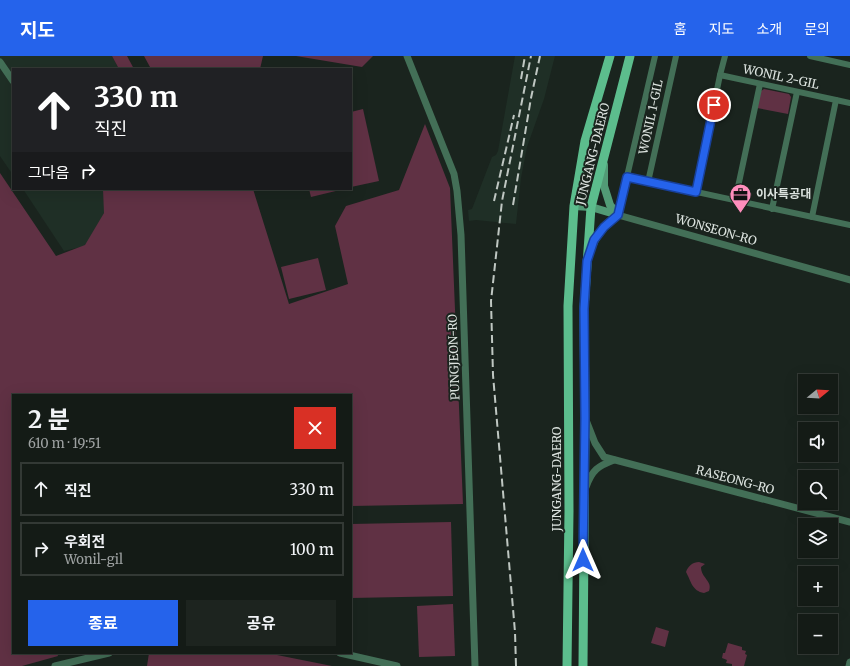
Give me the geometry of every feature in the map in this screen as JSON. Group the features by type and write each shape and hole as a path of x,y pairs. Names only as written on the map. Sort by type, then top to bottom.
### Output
{"main road":[{"name":"JUNGANG-DAERO","path":"566,666 569,511 568,306 574,206 585,141 610,56"},
{"name":"JUNGANG-DAERO","path":"583,666 585,418 584,309 591,207 630,56"},
{"path":"587,261 594,240 604,227 618,215 610,205 604,186 603,156"},
{"name":"WONSEON-RO","path":"574,206 591,207 618,215"},
{"path":"583,654 588,666"}],"street":[{"name":"PUNGJEON-RO","path":"407,56 454,174 457,191 461,235 476,666"},
{"path":"618,215 655,56"},
{"name":"WONIL 1-GIL","path":"648,182 676,56"},
{"path":"696,192 725,56"},
{"path":"810,56 834,58 850,64"},
{"path":"0,62 12,80"},
{"name":"WONIL 2-GIL","path":"720,75 850,103"},
{"path":"735,201 760,84"},
{"path":"772,209 797,92"},
{"path":"812,217 836,100"},
{"path":"627,177 850,226"},
{"name":"WONSEON-RO","path":"618,215 850,280"},
{"path":"585,418 595,443 604,457 614,460"},
{"path":"584,495 590,477 594,471 599,466 614,460"},
{"name":"RASEONG-RO","path":"614,460 850,522"},
{"path":"55,666 105,654"},
{"path":"344,654 397,666"},
{"path":"849,666 850,662"}],"shaded area":[{"path":"0,56 112,56 118,68 12,68 12,174 0,156"},
{"path":"112,56 127,56 133,68 118,68"},
{"path":"144,56 263,56 260,68 148,68 150,67"},
{"path":"296,56 373,56 362,67"},
{"path":"515,56 555,56 544,99 527,147 521,178 516,224 476,220 469,221 468,210 472,209 492,157 496,155 498,151"},
{"path":"764,89 789,94 791,97 788,114 757,108 761,91"},
{"path":"363,109 379,181 352,187 352,112"},
{"path":"425,124 450,188 463,504 352,506 352,394 12,394 12,654 57,654 58,656 22,666 0,666 0,173 56,256 85,245 104,213 103,190 253,190 289,304 348,284 335,226 346,206 399,190"},
{"path":"24,190 104,190 104,213 95,232 85,246 64,251"},
{"path":"309,190 340,190 311,197"},
{"path":"318,258 326,290 289,299 281,267"},
{"path":"451,522 453,596 352,598 352,524"},
{"path":"699,562 705,564 701,567 710,588 709,591 704,593 694,588 686,572 691,565"},
{"path":"453,604 455,656 419,657 417,606"},
{"path":"656,627 669,631 665,647 651,643"},
{"path":"728,643 742,647 742,650 746,651 745,654 747,655 744,666 732,666 732,664 726,663 727,660 722,658"},
{"path":"149,654 272,654 332,666 147,666"}],"railway":[{"path":"521,79 525,56"},
{"path":"516,666 515,632 493,375 491,301 502,201 531,56"},
{"path":"513,205 531,98 540,56"},
{"path":"494,201 514,115"}],"place":[{"name":"이사특공대","path":"741,214"}],"route":[{"path":"583,560 585,418 584,309 587,261 594,240 604,227 618,215 627,177 696,192 714,105"}]}
